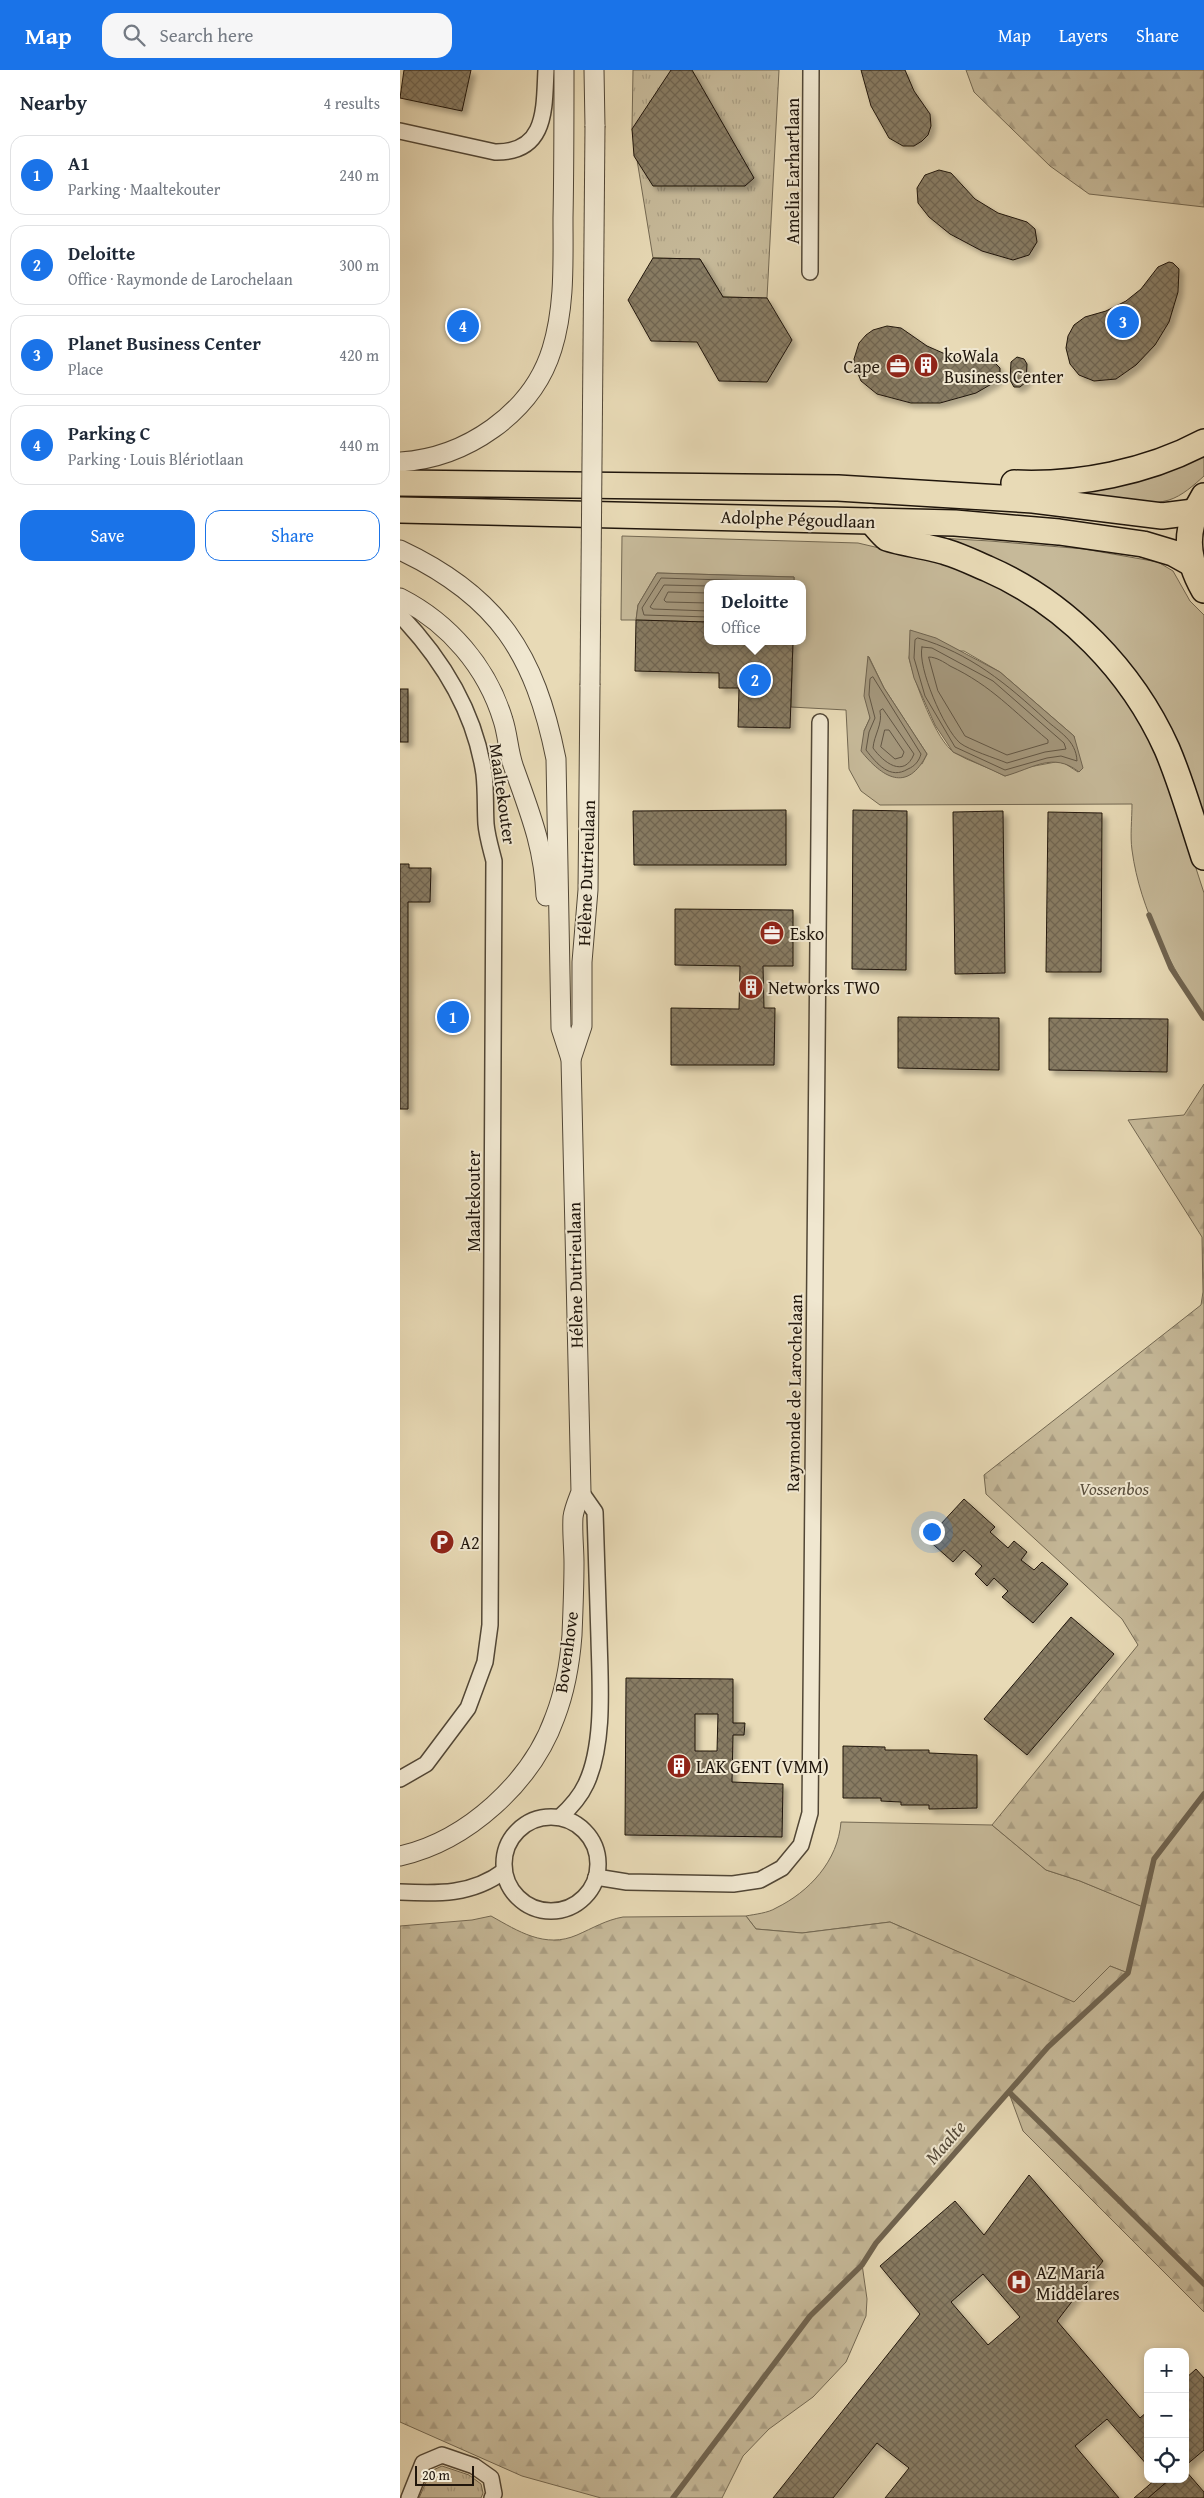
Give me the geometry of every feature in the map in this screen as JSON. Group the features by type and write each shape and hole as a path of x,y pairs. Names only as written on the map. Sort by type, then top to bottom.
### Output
{"highway":[{"path":"974,496 1004,483 1044,485 1122,472 1180,455 1204,442"},
{"name":"Adolphe Pégoudlaan","path":"400,483 838,488 1033,500 1162,516 1199,504"},
{"path":"1199,504 1188,537 1191,563 1204,590"},
{"name":"Adolphe Pégoudlaan","path":"400,510 955,523 1059,532 1143,544 1173,553 1191,563"},
{"path":"871,521 888,539 947,552 991,570 1023,588 1066,618 1094,644 1123,676 1149,713 1182,787 1204,857"}],"street":[{"path":"400,131 495,152 510,152 524,147 539,128 544,112 546,70"},
{"path":"400,462 417,461 455,450 493,430 518,407 538,378 552,351 560,319 563,283 564,70"},
{"name":"Hélène Dutrieulaan","path":"571,1059 582,1026 582,962 588,890 594,70"},
{"name":"Amelia Earhartlaan","path":"810,272 811,70"},
{"path":"400,550 436,567 468,590 497,618 519,650 537,688 549,725 556,759 559,924"},
{"path":"400,598 438,622 457,640 474,662 490,688 503,719 513,765 539,838 545,869 547,904 559,924"},
{"name":"Maaltekouter","path":"400,614 429,646 441,664 474,730 484,774 486,826 494,861 490,1624 485,1662 468,1708 426,1764 400,1779"},
{"name":"Raymonde de Larochelaan","path":"596,1877 626,1882 733,1884 760,1880 782,1868 801,1845 810,1813 820,722"},
{"name":"Hélène Dutrieulaan","path":"559,924 561,1028 571,1059 581,1492"},
{"path":"560,1817 570,1808 586,1785 594,1760 598,1726 600,1675 595,1512 581,1492"},
{"name":"Bovenhove","path":"400,1856 415,1853 460,1832 488,1810 525,1771 555,1718 565,1683 572,1637 574,1516 581,1492"},
{"path":"545,1816 560,1817 575,1823 586,1833 595,1846 598,1861 596,1877 589,1892 578,1903 563,1910 548,1911 532,1907 518,1898 509,1886 504,1871 506,1848 518,1829 530,1820 545,1816"},
{"path":"400,1892 444,1894 467,1890 490,1881 504,1871"},
{"path":"409,2498 423,2464 442,2455 474,2466 491,2478 494,2494 492,2498"}],"green space":[{"path":"633,70 779,70 767,298 723,297 700,259 653,258 632,129"},
{"path":"966,70 1204,70 1204,207 1089,194 1050,166 974,92"},
{"path":"1204,451 1204,476 1183,493 1169,500 1141,504 1055,492"},
{"path":"622,536 858,543 943,563 986,581 1025,602 1059,626 1114,683 1139,719 1156,753 1171,791 1204,893 1204,1018 1169,959 1142,895 1132,850 1132,804 880,805 861,791 849,769 846,710 791,707 793,645 806,645 806,580 794,580 794,577 657,573 638,605 636,620 621,620","holes":["964,651 1000,672 1074,736 1078,772 1061,761 1029,767 1005,776 955,753 940,737 933,724 916,681 909,658 910,652","869,657 884,688 927,754 922,764 864,731 870,718"]},
{"path":"922,537 1084,549 1158,562 1173,571 1190,601 1204,615 1204,828 1113,648"},
{"name":"Vossenbos","path":"1204,1084 1204,2312 1023,2131 1009,2093 876,2243 862,2264 867,2299 866,2316 846,2362 813,2397 769,2429 743,2456 722,2498 601,2498 522,2476 400,2422 400,1926 472,1920 491,1916 532,1936 554,1940 577,1935 605,1922 623,1917 746,1916 756,1929 802,1933 890,1922 1074,2002 1110,1966 1128,1973 1143,1907 1080,1881 1046,1870 992,1825 1138,1645 1122,1619 986,1494 984,1475 1201,1305 1203,1292 1202,1237 1128,1120 1184,1115"},
{"path":"841,1822 992,1825 1046,1870 1080,1881 1144,1907 1128,1973 1110,1966 1074,2003 890,1922 802,1933 756,1929 746,1916 773,1910 800,1893 810,1884 820,1874 834,1850"},
{"path":"442,2466 469,2475 481,2484 483,2493 481,2498 419,2498 431,2471"}],"water":[{"path":"657,573 794,577 794,580 704,580 704,622 636,620 638,605"},
{"path":"910,630 936,638 1000,672 1074,736 1083,768 1079,772 1069,766 1051,762 1005,776 953,752 935,725 914,678 909,658"},
{"path":"868,656 884,688 927,754 911,774 903,777 894,777 886,774 877,768 861,751 864,731 870,718 864,696"}],"building":[{"path":"404,70 471,70 462,111 400,98"},
{"path":"671,70 692,70 754,178 745,186 653,186 634,156 632,129"},
{"path":"861,70 905,70 914,91 930,114 931,126 928,135 922,141 914,146 903,146 889,138 871,106"},
{"path":"939,170 951,173 975,199 998,213 1027,222 1035,229 1037,242 1029,255 1013,260 982,251 950,234 929,217 918,203 917,188 925,175"},
{"path":"653,258 700,259 723,297 767,298 792,340 767,382 719,381 697,342 651,341 628,300"},
{"path":"1169,262 1179,269 1178,292 1169,322 1155,345 1136,365 1116,379 1094,381 1079,375 1070,364 1066,348 1068,336 1074,325 1085,317 1106,311 1126,301 1141,289 1158,267"},
{"name":"koWala Business Center","path":"887,326 901,328 927,346 952,357 993,361 1000,368 1000,376 995,382 976,393 940,403 911,403 877,394 861,381 854,359 859,343 866,335 873,330"},
{"path":"1017,357 1024,359 1027,364 1026,382 1020,387 1014,387 1010,380 1011,362"},
{"path":"636,620 704,622 704,645 793,645 790,728 738,727 739,688 719,688 719,673 635,671"},
{"path":"400,689 408,689 408,742 400,742"},
{"path":"786,810 786,865 634,865 633,811"},
{"path":"853,810 907,811 906,970 852,969"},
{"path":"1003,811 1005,973 955,974 953,812"},
{"path":"1048,812 1102,813 1101,972 1046,972"},
{"path":"400,864 409,864 409,868 431,868 430,902 408,902 408,1109 400,1109"},
{"name":"Networks TWO","path":"675,909 793,910 793,966 763,966 764,1008 775,1008 774,1065 671,1065 671,1008 739,1009 740,966 675,965"},
{"path":"898,1017 999,1018 999,1070 898,1068"},
{"path":"1049,1018 1168,1019 1167,1072 1049,1070"},
{"path":"964,1499 995,1527 990,1532 1008,1548 1014,1541 1027,1552 1021,1560 1034,1570 1042,1562 1068,1584 1033,1623 1002,1597 1008,1591 994,1578 987,1586 975,1574 982,1566 964,1550 953,1562 927,1539"},
{"path":"1071,1617 1114,1654 1027,1755 984,1719"},
{"name":"LAK GENT (VMM)","path":"626,1678 733,1679 733,1723 745,1723 744,1735 733,1735 732,1782 783,1784 782,1837 625,1835","holes":["695,1714 718,1714 717,1751 695,1751"]},
{"path":"843,1746 885,1747 885,1750 929,1750 929,1753 977,1755 977,1808 929,1809 929,1805 901,1805 901,1802 881,1801 881,1798 843,1798"},
{"path":"1029,2175 1103,2261 1057,2321 1140,2418 1144,2414 1144,2461 1107,2419 1075,2446 1119,2498 885,2498 909,2468 877,2443 833,2498 773,2498 920,2314 880,2266 955,2201 984,2235","holes":["983,2274 1020,2317 988,2345 951,2302"]},
{"path":"1196,2369 1204,2378 1204,2450 1189,2463 1189,2393 1189,2375"},
{"path":"1189,2475 1204,2492 1204,2498 1148,2498 1165,2483 1189,2483"},
{"path":"1151,2483 1165,2483 1148,2498 1134,2498"}],"waterway":[{"path":"1149,915 1171,968 1204,1018"},
{"name":"Maalte","path":"673,2498 810,2316 862,2265 876,2243 1048,2047 1128,1973 1154,1859 1204,1794"},
{"path":"1010,2093 1204,2284"}],"place":[{"name":"Planet Business Center","path":"1123,322"},
{"name":"Parking C","path":"463,326"},
{"name":"koWala Business Center","path":"926,365"},
{"name":"Cape","path":"898,366"},
{"name":"Deloitte","path":"755,680"},
{"name":"Esko","path":"772,933"},
{"name":"Networks TWO","path":"751,987"},
{"name":"A1","path":"453,1017"},
{"name":"A2","path":"442,1542"},
{"name":"LAK GENT (VMM)","path":"679,1766"},
{"name":"AZ Maria Middelares","path":"1019,2282"}]}
